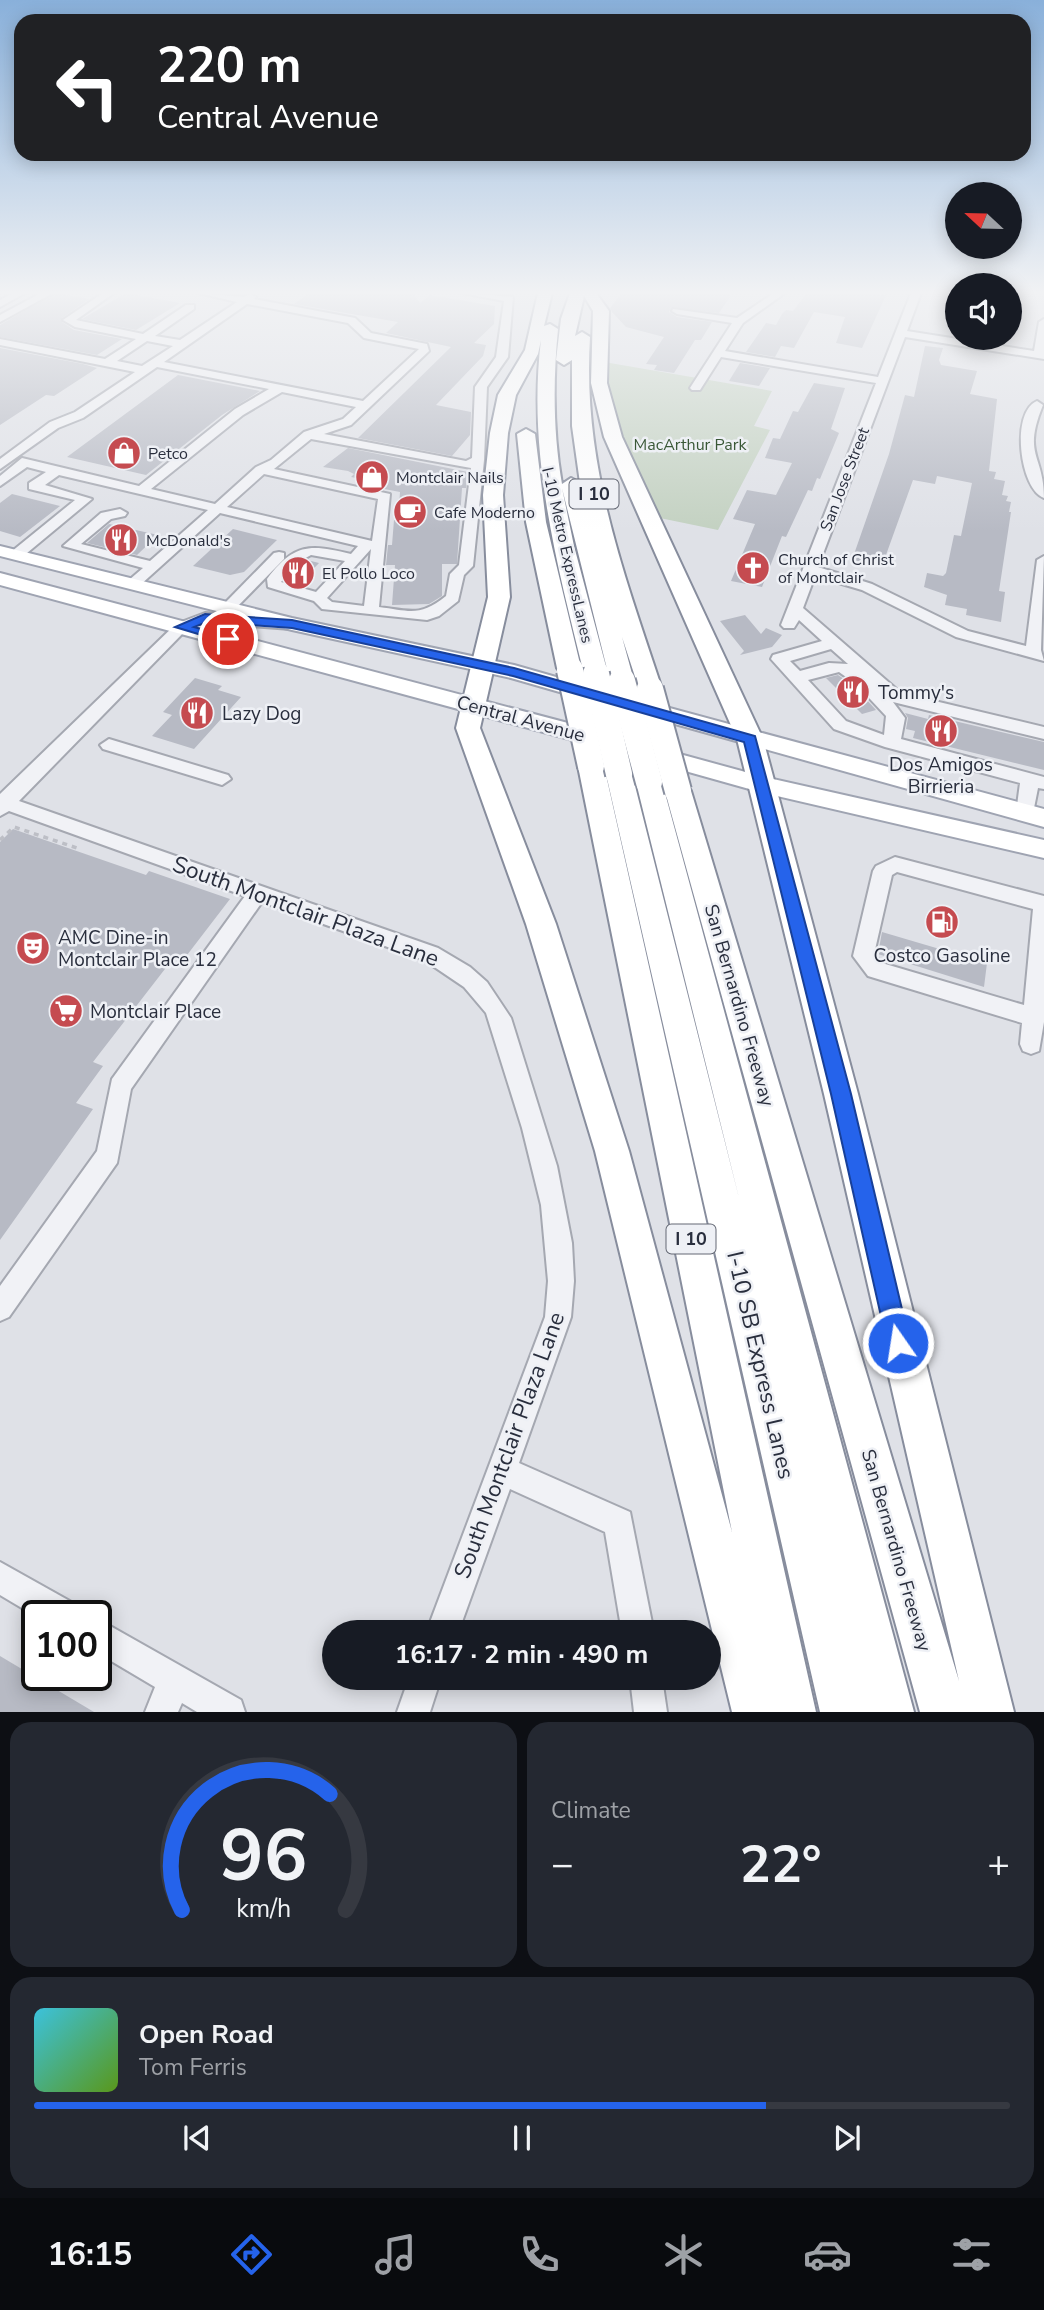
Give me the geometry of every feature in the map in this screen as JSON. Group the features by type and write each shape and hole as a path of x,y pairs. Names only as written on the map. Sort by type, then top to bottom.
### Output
{"highway":[{"path":"519,373 507,395 499,433 493,495 499,597 468,727 472,744 541,924 612,1151 756,1712"},
{"name":"San Bernardino Freeway","path":"529,373 526,436 529,481 569,668 634,778 944,1712"},
{"name":"I-10 Metro ExpressLanes","path":"546,373 545,440 555,508 596,674 634,778"},
{"name":"I-10 Metro ExpressLanes","path":"564,373 564,442 574,494 622,681 634,778"},
{"name":"San Bernardino Freeway","path":"580,373 586,458 610,556 650,689 634,778 792,1712"},
{"path":"598,373 613,437 750,739 841,1094 895,1330 990,1712"},
{"name":"I-10 SB Express Lanes","path":"634,778 844,1712"},
{"name":"I-10 SB Express Lanes","path":"634,778 890,1712"}],"main road":[{"name":"Central Avenue","path":"8,553 292,624 483,666 1035,816"},
{"name":"Central Avenue","path":"0,579 760,784 1044,849"}],"street":[{"path":"0,465 20,458 73,427 79,415 140,373"},
{"path":"186,373 365,405"},
{"path":"134,583 261,470 276,463 302,433 347,422 399,373"},
{"path":"356,559 304,550 274,579 273,584 319,598 327,606 422,617 434,613 453,598 457,574 466,566 478,460 481,387 491,373"},
{"path":"696,388 705,373"},
{"path":"839,373 882,380"},
{"name":"San Jose Street","path":"789,625 885,373"},
{"path":"142,490 239,412 280,388"},
{"path":"1037,405 1028,425 1025,453 1044,494"},
{"path":"302,433 467,465 478,460"},
{"path":"0,450 57,470 374,545"},
{"path":"1025,453 1044,457"},
{"path":"0,482 20,458"},
{"path":"8,553 85,499 34,486 57,470"},
{"path":"261,470 385,497 374,545 371,610"},
{"path":"120,513 106,516 70,546 154,566"},
{"path":"228,608 305,530"},
{"path":"319,598 356,559 374,545"},
{"path":"809,569 867,587 937,624 962,634 1039,655 1044,560"},
{"path":"794,609 895,697 1044,733"},
{"path":"2,804 181,627 205,618 292,624"},
{"path":"834,643 779,659 840,725 891,743 1037,781 1035,816"},
{"path":"797,678 833,667 850,670 889,706 896,718 891,743"},
{"path":"109,745 222,779"},
{"name":"South Montclair Plaza Lane","path":"2,804 449,963 476,981 499,1018 554,1217 561,1298 558,1317 447,1620"},
{"path":"1031,1044 1034,1017 1044,904 895,864 883,871 863,956 875,970 1034,1017"},
{"path":"0,1308 108,1155 120,1086 258,893"},
{"path":"502,1470 619,1523 636,1620"},
{"path":"112,1644 229,1712"},
{"path":"161,1712 175,1681"},
{"path":"413,1712 421,1690"},
{"path":"648,1690 652,1712"}],"lane":[{"path":"0,1577 39,1600"}],"green space":[{"name":"MacArthur Park","path":"606,373 667,373 772,391 754,426 770,430 718,530 655,517 623,441"}],"building":[{"path":"0,373 89,373 54,396 46,395 0,425"},
{"path":"425,373 467,373 436,405 471,412 470,435 452,456 358,438"},
{"path":"734,373 767,373 759,386 729,381"},
{"path":"919,373 976,373 970,394 997,399 989,471 996,472 994,479 1005,481 1002,495 1008,496 1006,501 1011,502 999,591 1005,592 1001,622 966,615 967,609 945,605 947,595 924,587 927,573 943,576 946,573 954,535 961,536 972,483 937,476 935,484 913,480 882,566 852,560 889,454 905,395 914,397"},
{"path":"178,375 260,391 222,415 146,475 67,457"},
{"path":"814,383 845,388 831,429 839,433 820,479 817,478 812,491 808,490 786,537 782,536 762,587 731,581 755,524 733,519 747,490 776,495 792,463 765,458 773,438 780,439 793,411 798,412"},
{"path":"348,448 468,472 466,488 462,488 457,564 442,564 442,596 429,604 392,605 395,565 386,565 388,545 392,545 394,520 398,520 400,492 379,488 383,483 351,477 354,474 348,471 323,467"},
{"path":"12,494 60,506 20,537 0,531 0,503"},
{"name":"McDonald's","path":"109,524 158,535 137,555 87,543"},
{"path":"233,529 277,540 244,572 230,575 193,566"},
{"path":"307,560 319,563 299,584 286,581"},
{"path":"745,615 761,634 766,628 782,635 772,647 740,655 744,651 720,621"},
{"name":"Tommy's","path":"838,675 854,686 876,710 862,714 826,678"},
{"name":"Lazy Dog","path":"195,678 222,686 218,690 241,697 194,749 152,736 172,715 163,712"},
{"path":"905,713 928,719 929,715 1044,742 1044,770 913,738 915,731 906,729 908,718"},
{"name":"Montclair Place","path":"13,829 146,875 149,871 230,899 184,959 175,956 93,1062 103,1066 76,1103 93,1109 0,1240 0,842"},
{"path":"882,932 987,963 984,987 878,954"},
{"path":"0,1656 21,1669 21,1691 59,1691 94,1712 0,1712"}],"place":[{"name":"Petco","path":"124,453"},
{"name":"Montclair Nails","path":"372,477"},
{"name":"Cafe Moderno","path":"410,512"},
{"name":"McDonald's","path":"121,540"},
{"name":"Church of Christ of Montclair","path":"753,568"},
{"name":"El Pollo Loco","path":"298,573"},
{"name":"Tommy's","path":"853,692"},
{"name":"Lazy Dog","path":"197,713"},
{"name":"Dos Amigos Birrieria","path":"941,731"},
{"name":"Costco Gasoline","path":"942,922"},
{"name":"AMC Dine-in Montclair Place 12","path":"33,948"},
{"name":"Montclair Place","path":"66,1011"}],"route":[{"path":"228,639 181,627 205,618 245,623 292,624 514,672 750,739 841,1094 898,1343"}]}
